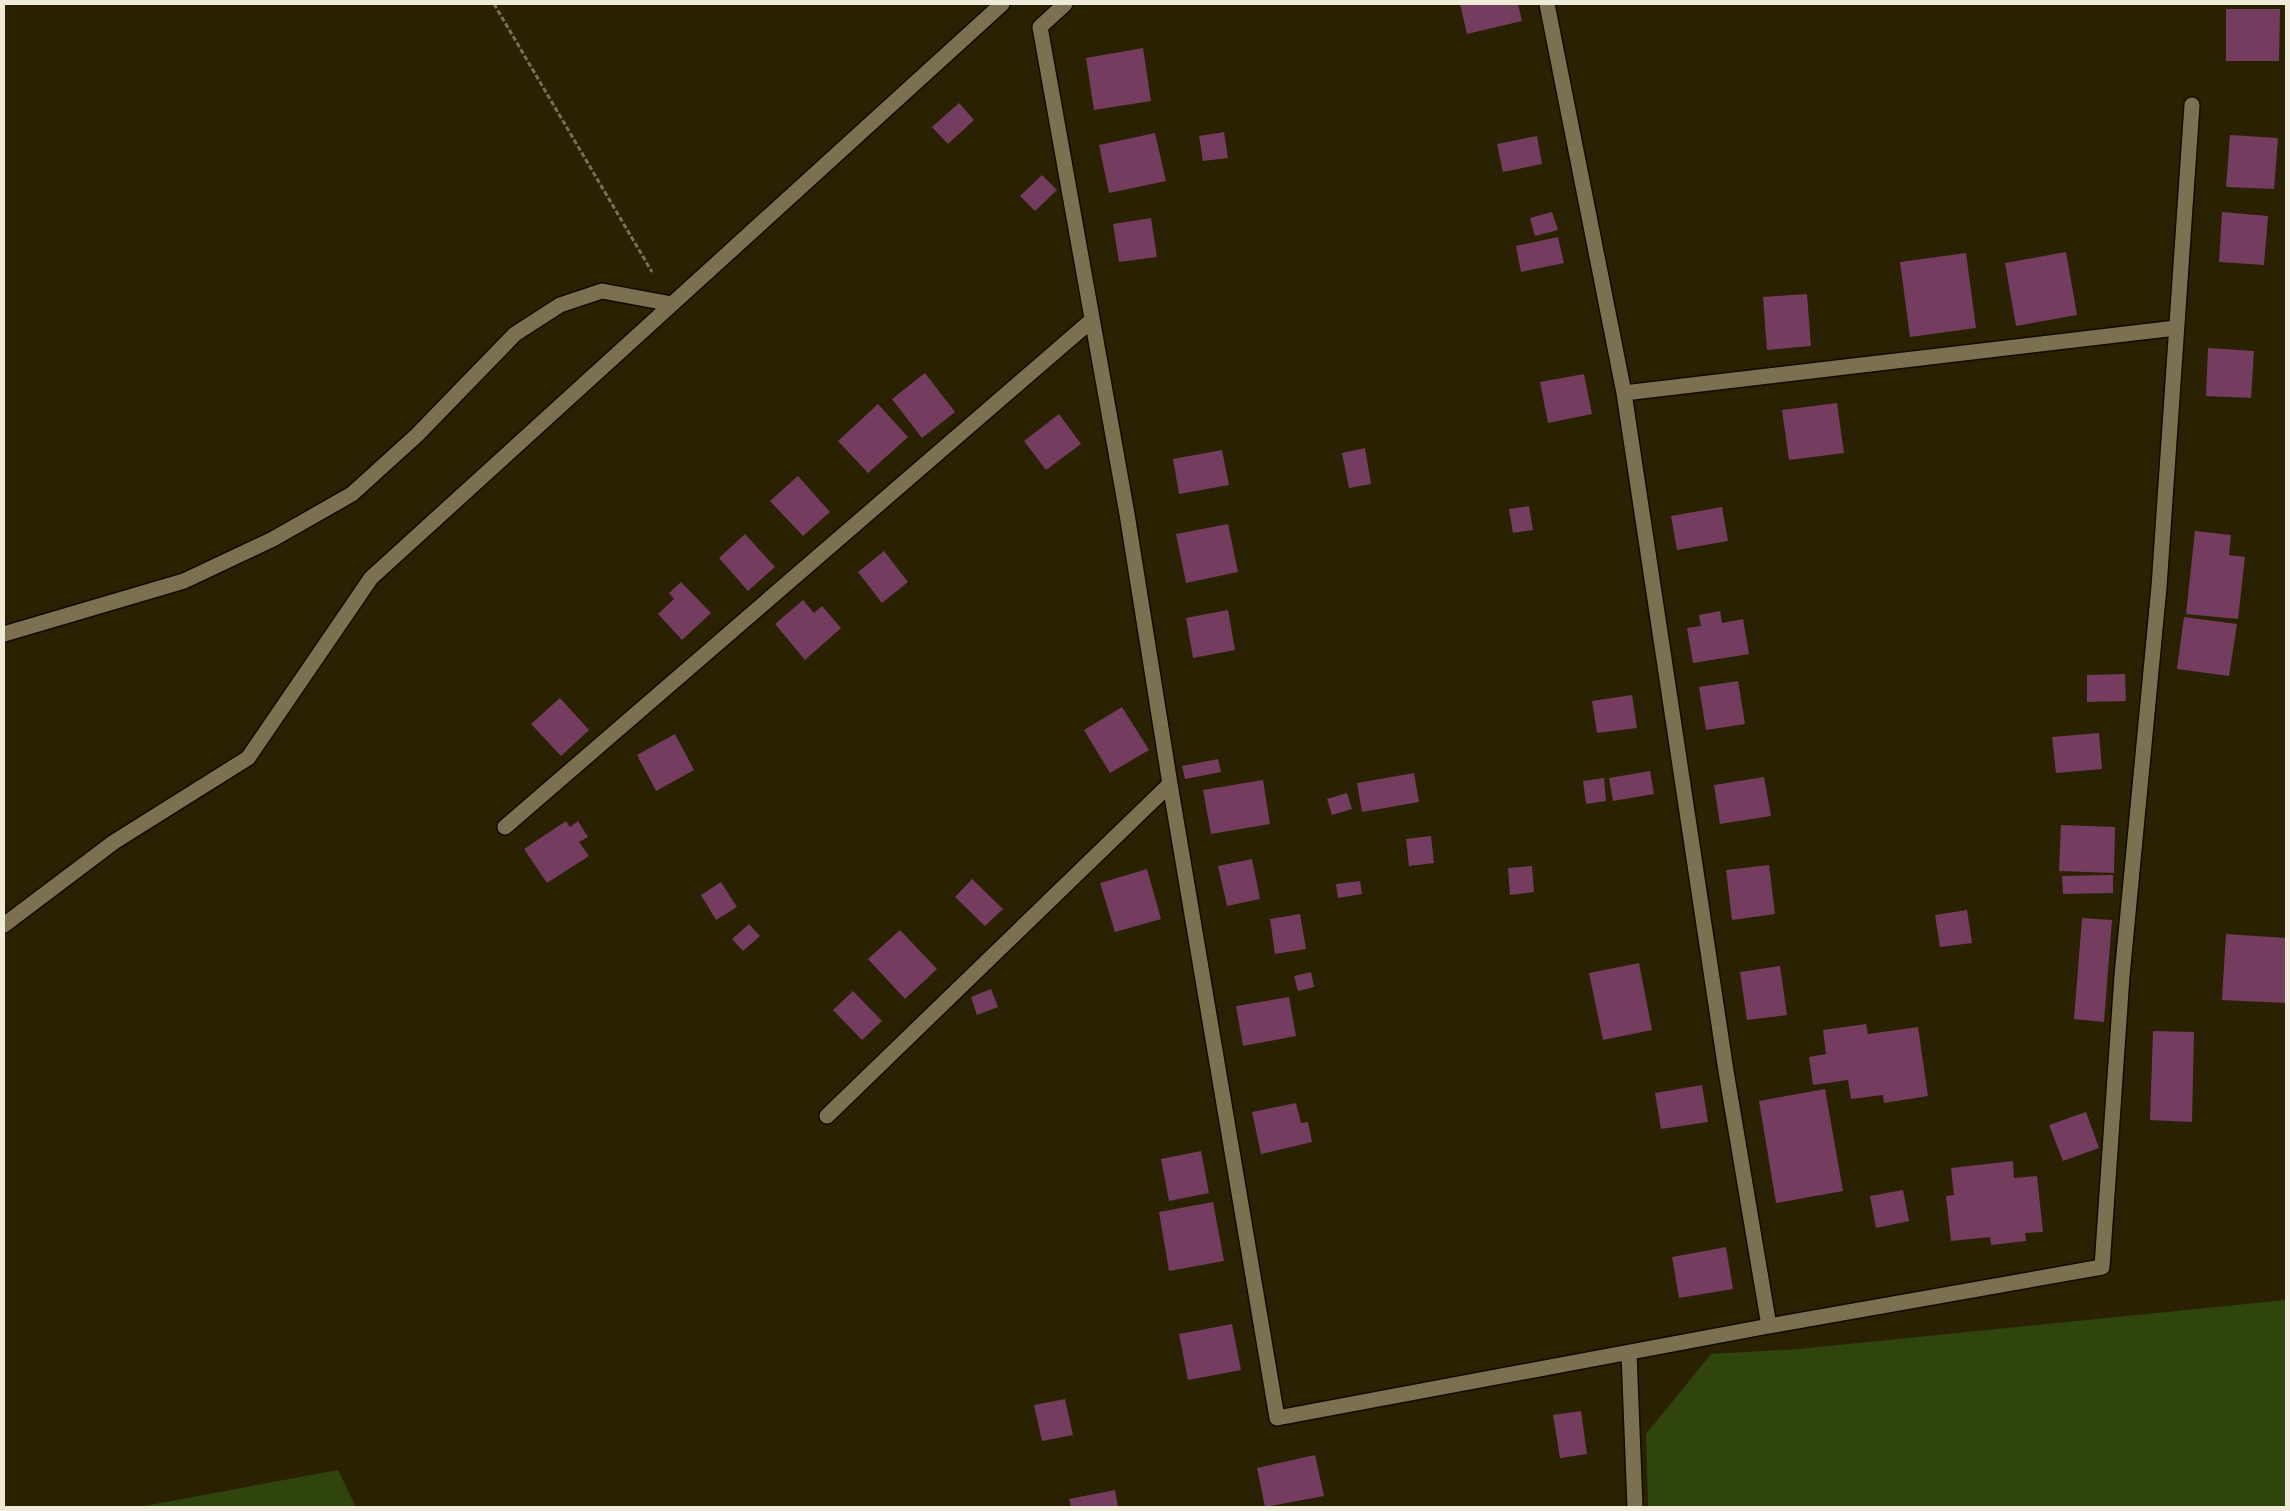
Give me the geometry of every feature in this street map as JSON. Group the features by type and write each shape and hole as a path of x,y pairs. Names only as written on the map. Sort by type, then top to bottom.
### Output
{"street":[{"path":"4,925 114,842 248,758 371,578 1002,4"},
{"path":"1065,4 1040,27 1127,514 1170,784 1278,1418 1769,1326 2102,1267 2122,976 2159,587 2192,104"},
{"path":"1547,4 1624,393 1726,1071 1769,1326"},
{"path":"4,634 184,581 273,539 352,494 417,435 515,334 560,305 602,291 672,304"},
{"path":"505,827 1092,320"},
{"path":"1624,393 2176,328"},
{"path":"827,1116 1170,784"},
{"path":"1629,1353 1635,1507"}],"path":[{"path":"494,4 672,304"}],"green space":[{"path":"2286,1300 2286,1507 1648,1507 1646,1434 1711,1354 1799,1349"},
{"path":"338,1470 356,1507 139,1507"}],"building":[{"path":"1460,4 1518,4 1522,21 1467,34"},
{"path":"2226,9 2280,9 2279,61 2226,61"},
{"path":"1143,48 1151,101 1094,110 1086,58"},
{"path":"959,103 974,120 948,144 932,127"},
{"path":"1224,132 1228,158 1203,161 1199,136"},
{"path":"1155,133 1166,181 1109,193 1099,145"},
{"path":"2230,135 2278,138 2274,189 2226,187"},
{"path":"1537,136 1542,164 1503,172 1497,144"},
{"path":"1042,175 1057,190 1035,211 1020,196"},
{"path":"1552,212 1558,230 1535,236 1530,218"},
{"path":"2222,212 2268,216 2264,265 2219,262"},
{"path":"1151,218 1157,257 1119,262 1113,224"},
{"path":"1558,237 1564,263 1521,272 1516,246"},
{"path":"2066,252 2077,315 2016,326 2005,263"},
{"path":"1966,253 1976,328 1910,337 1900,262"},
{"path":"1807,294 1811,346 1767,350 1763,297"},
{"path":"2208,348 2254,351 2251,398 2206,396"},
{"path":"925,373 955,412 922,438 892,399"},
{"path":"1584,374 1592,414 1548,423 1540,382"},
{"path":"1837,403 1844,453 1789,460 1782,410"},
{"path":"878,404 908,437 868,473 838,441"},
{"path":"1059,414 1081,444 1046,470 1024,441"},
{"path":"1365,448 1371,484 1349,488 1342,453"},
{"path":"1222,450 1229,485 1179,494 1173,459"},
{"path":"798,476 830,512 803,536 770,501"},
{"path":"1529,506 1533,530 1513,533 1509,509"},
{"path":"1722,507 1728,541 1677,550 1671,516"},
{"path":"1228,524 1238,572 1186,583 1176,534"},
{"path":"2195,531 2231,535 2229,555 2245,557 2238,619 2186,614"},
{"path":"745,534 775,567 748,591 719,558"},
{"path":"884,551 908,582 882,603 858,572"},
{"path":"681,582 711,613 682,640 658,614 674,599 669,593"},
{"path":"803,600 814,613 822,606 841,628 805,660 775,624"},
{"path":"1228,610 1235,650 1193,658 1186,618"},
{"path":"1720,611 1722,623 1743,619 1749,654 1693,663 1687,628 1701,626 1699,615"},
{"path":"2184,617 2237,624 2229,676 2177,669"},
{"path":"2125,674 2126,701 2087,702 2087,675"},
{"path":"1738,681 1745,724 1706,730 1699,687"},
{"path":"1632,695 1637,728 1597,733 1592,701"},
{"path":"560,698 589,730 561,756 531,724"},
{"path":"1122,707 1149,750 1110,773 1084,730"},
{"path":"2099,733 2102,769 2056,773 2052,737"},
{"path":"675,734 694,770 656,791 637,755"},
{"path":"1218,759 1221,772 1185,779 1182,766"},
{"path":"1650,771 1654,794 1613,801 1609,778"},
{"path":"1414,773 1419,802 1362,812 1357,783"},
{"path":"1764,777 1771,816 1720,824 1714,785"},
{"path":"1604,778 1606,801 1586,804 1583,781"},
{"path":"1263,780 1270,824 1211,834 1203,790"},
{"path":"1347,793 1352,809 1332,815 1327,799"},
{"path":"566,821 570,827 578,821 588,837 579,842 589,856 547,883 524,849"},
{"path":"2061,825 2115,827 2114,873 2059,871"},
{"path":"1431,836 1434,863 1409,866 1406,839"},
{"path":"1252,859 1260,899 1227,906 1218,866"},
{"path":"1769,865 1775,914 1732,920 1726,870"},
{"path":"1532,866 1534,892 1510,895 1508,868"},
{"path":"1147,869 1161,919 1115,932 1100,883"},
{"path":"2113,875 2113,893 2063,894 2062,876"},
{"path":"972,879 1003,909 985,926 955,897"},
{"path":"1360,881 1362,894 1338,898 1336,884"},
{"path":"721,882 737,907 716,920 701,895"},
{"path":"1967,910 1972,943 1940,947 1935,915"},
{"path":"1300,914 1306,949 1275,954 1270,919"},
{"path":"2082,918 2112,920 2104,1022 2074,1019"},
{"path":"749,924 760,936 743,951 732,939"},
{"path":"900,930 937,969 905,999 868,959"},
{"path":"2226,934 2286,938 2286,1003 2222,1000"},
{"path":"1639,963 1652,1030 1603,1040 1589,973"},
{"path":"1780,966 1787,1015 1747,1020 1740,972"},
{"path":"1311,972 1314,987 1298,991 1294,976"},
{"path":"991,989 998,1007 977,1015 971,997"},
{"path":"853,991 882,1021 862,1040 833,1010"},
{"path":"1289,997 1296,1036 1243,1046 1236,1006"},
{"path":"1866,1024 1868,1034 1918,1027 1928,1096 1884,1103 1883,1095 1851,1099 1848,1080 1813,1085 1809,1057 1826,1054 1823,1030"},
{"path":"2153,1031 2194,1032 2192,1122 2150,1120"},
{"path":"1702,1085 1708,1122 1661,1129 1655,1093"},
{"path":"1825,1089 1843,1191 1776,1203 1759,1101"},
{"path":"1296,1103 1301,1123 1308,1122 1312,1142 1261,1154 1252,1112"},
{"path":"2086,1112 2099,1148 2063,1161 2049,1125"},
{"path":"1201,1151 1209,1193 1169,1201 1161,1159"},
{"path":"2013,1161 2014,1178 2037,1176 2043,1232 2025,1233 2026,1241 1991,1245 1990,1237 1951,1241 1946,1196 1954,1195 1951,1168"},
{"path":"1903,1190 1909,1221 1876,1228 1870,1196"},
{"path":"1213,1202 1224,1261 1169,1271 1159,1212"},
{"path":"1726,1247 1733,1289 1679,1298 1672,1257"},
{"path":"1232,1324 1241,1370 1188,1380 1179,1334"},
{"path":"1065,1399 1073,1435 1042,1441 1034,1405"},
{"path":"1581,1411 1587,1454 1560,1458 1553,1415"},
{"path":"1315,1455 1324,1496 1265,1507 1257,1468"},
{"path":"1115,1490 1118,1507 1071,1507 1069,1499"}]}
